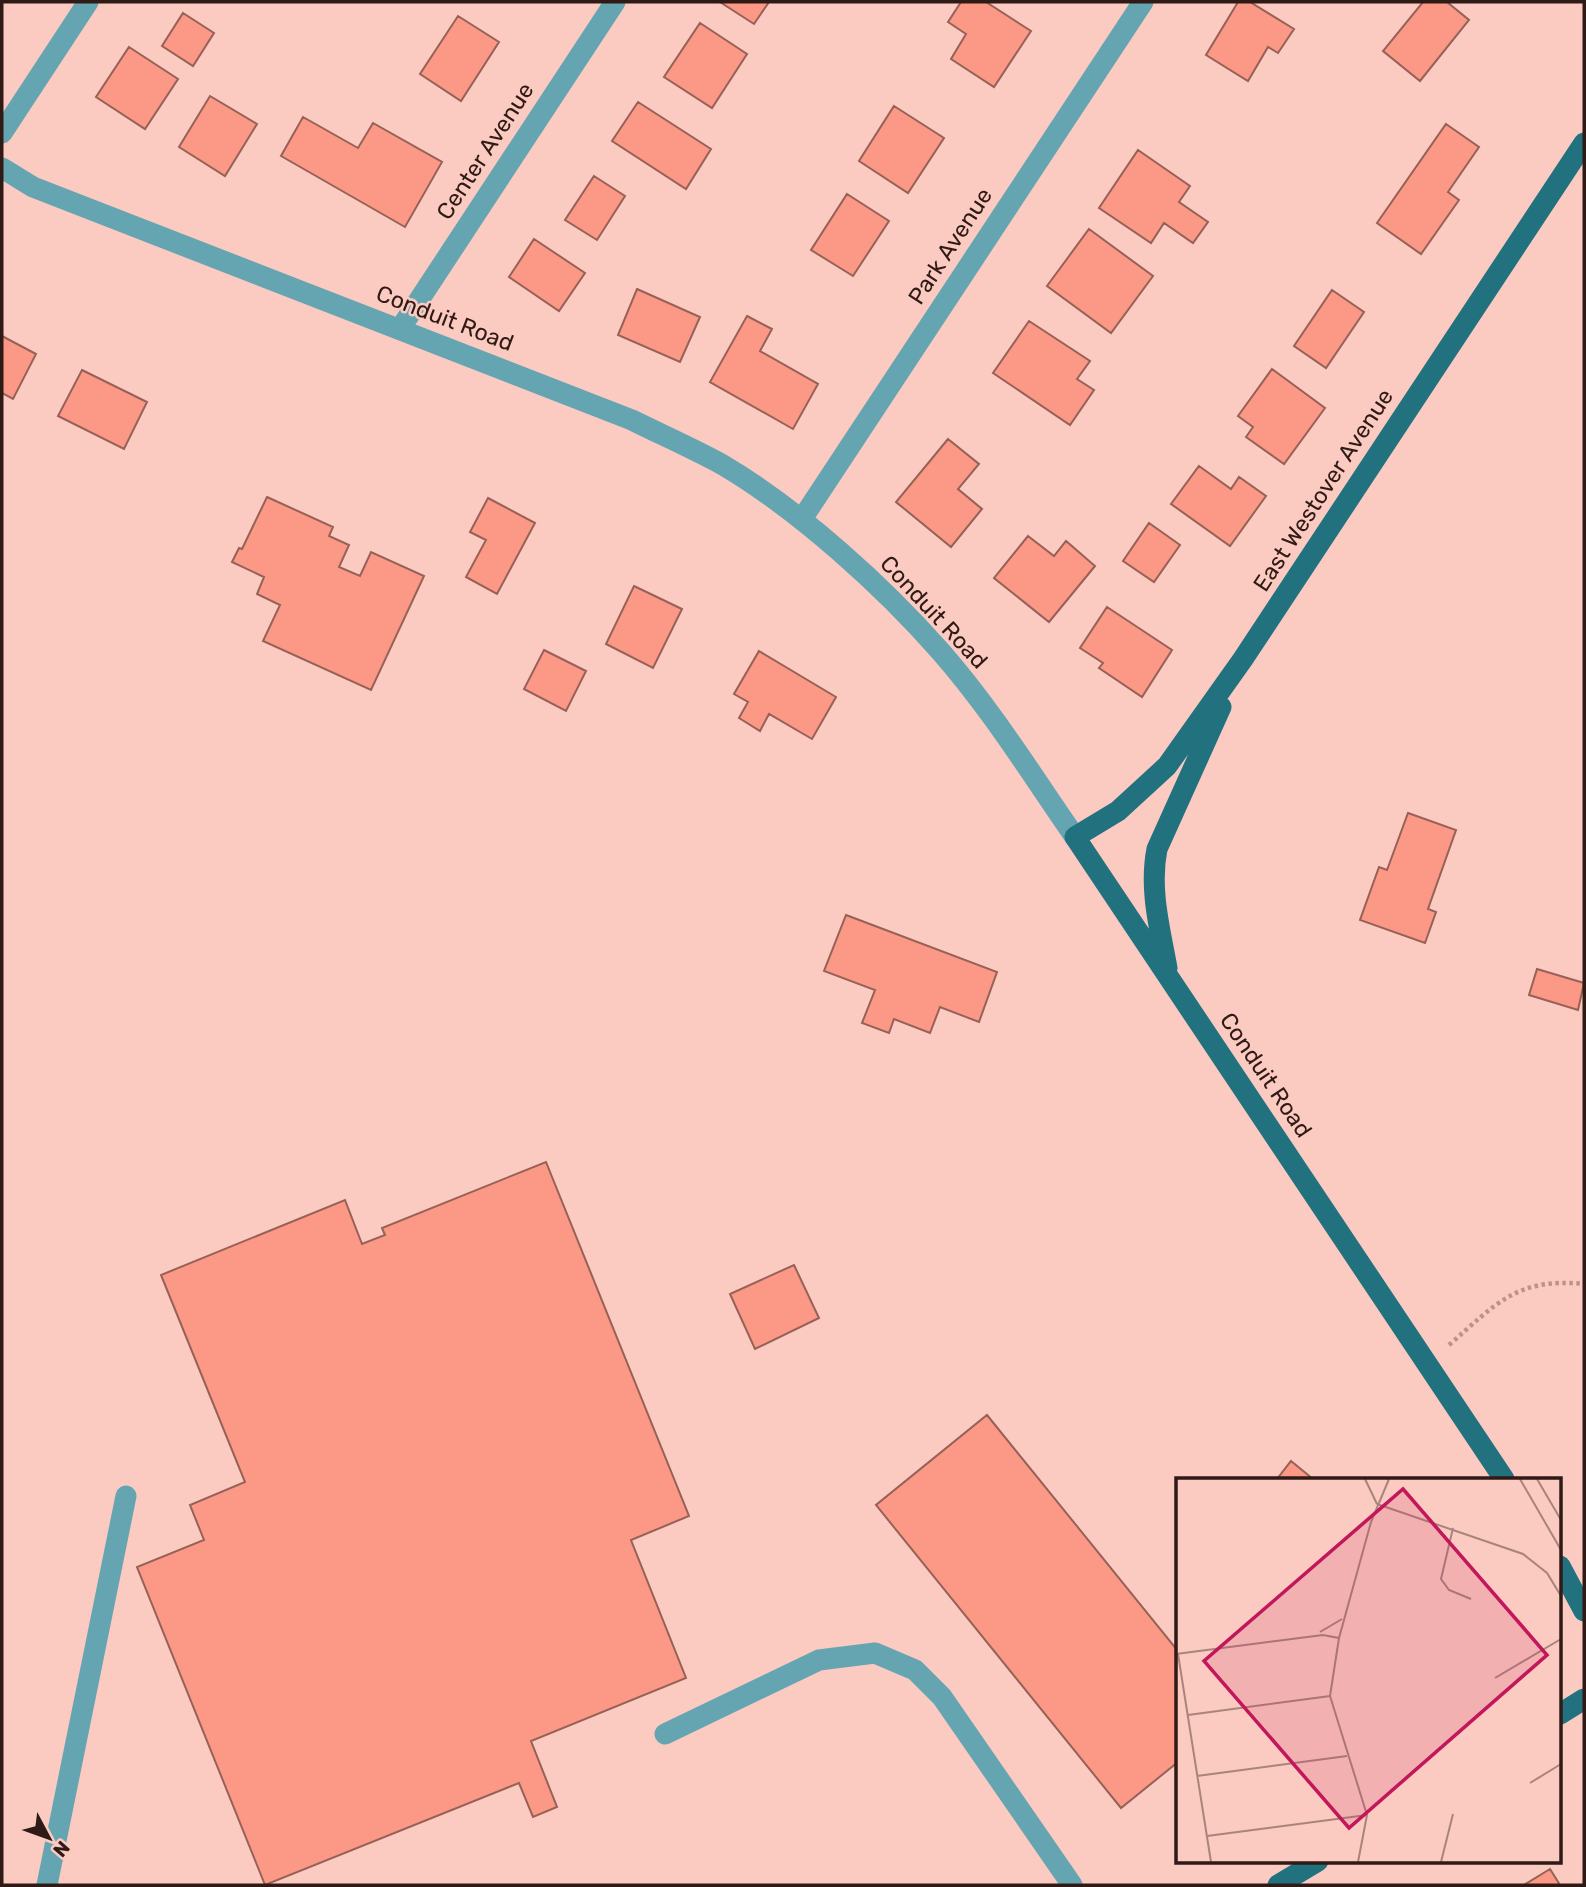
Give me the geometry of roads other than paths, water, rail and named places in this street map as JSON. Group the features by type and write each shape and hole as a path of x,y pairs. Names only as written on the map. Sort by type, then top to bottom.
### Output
{"main road":[{"name":"East Westover Avenue","path":"1075,837 1133,799 1167,766 1243,659 1584,143"},
{"path":"1169,977 1154,890 1153,869 1157,849 1243,659"},
{"name":"Conduit Road","path":"1075,837 1503,1478"},
{"path":"1562,1570 1584,1611"},
{"path":"1562,1713 1584,1699"},
{"path":"1278,1885 1316,1862"}],"street":[{"path":"2,133 88,2"},
{"name":"Center Avenue","path":"400,329 615,2"},
{"name":"Park Avenue","path":"802,519 1143,2"},
{"name":"Conduit Road","path":"2,168 33,187 632,420 723,466 802,519 890,599 941,652 998,724 1075,837"},
{"path":"47,1885 126,1496"},
{"path":"665,1734 819,1660 875,1653 915,1670 942,1697 1072,1885"}]}
